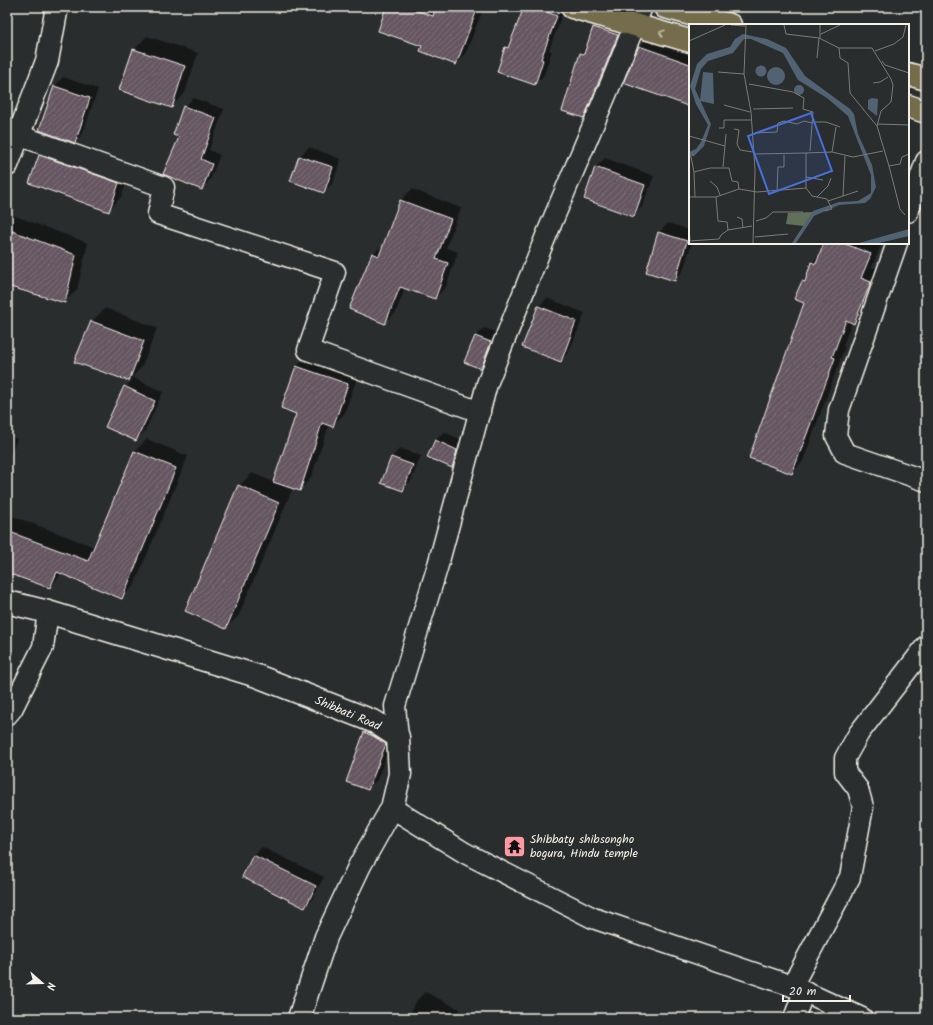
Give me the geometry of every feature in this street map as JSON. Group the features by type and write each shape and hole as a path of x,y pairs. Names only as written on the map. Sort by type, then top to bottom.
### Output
{"highway":[{"path":"572,7 638,16 689,41"},
{"path":"672,8 727,24"},
{"path":"909,74 926,79"},
{"path":"909,106 926,112"}],"street":[{"path":"7,165 47,61 57,7"},
{"path":"299,1018 326,937 360,865 392,808 400,774 395,706 438,565 487,384 540,251 638,16"},
{"path":"18,135 164,187 158,214 335,272 308,350 480,412"},
{"path":"909,209 926,161"},
{"path":"897,244 839,410 836,436 845,453 926,481"},
{"name":"Shibbati Road","path":"7,602 48,612 257,676 375,722 398,737"},
{"path":"7,715 12,709 43,647 48,612"},
{"path":"794,1018 798,989 850,877 863,807 858,790 846,772 845,758 859,733 926,646"},
{"path":"392,808 465,853 594,918 798,989 862,1018"}],"building":[{"path":"386,7 407,7 433,16 436,7 478,7 456,65 420,51 422,46 378,31"},
{"path":"524,7 535,7 557,16 541,59 543,60 535,85 497,72 505,47 508,48"},
{"path":"593,27 618,35 584,118 562,111 580,53 584,54"},
{"path":"639,46 689,64 689,107 672,100 623,83"},
{"path":"133,49 185,66 172,108 119,90"},
{"path":"54,86 90,98 75,143 39,130"},
{"path":"183,106 216,118 201,159 212,164 202,190 163,174 179,137 173,135"},
{"path":"39,155 119,183 109,212 29,183"},
{"path":"299,156 333,167 324,193 290,181"},
{"path":"595,167 645,185 634,217 584,199"},
{"path":"400,200 451,219 436,259 448,263 435,299 400,287 385,324 349,309 372,253 379,256"},
{"path":"7,229 76,255 65,303 7,286"},
{"path":"658,232 687,241 675,281 646,272"},
{"path":"824,244 846,244 871,254 861,278 871,282 854,324 846,320 832,357 835,358 792,474 749,458 804,303 794,299 802,281 805,282 811,262 816,264"},
{"path":"538,306 576,321 561,362 522,347"},
{"path":"91,321 144,341 129,381 74,362"},
{"path":"475,336 491,342 481,369 464,362"},
{"path":"296,366 348,384 333,427 322,423 300,491 273,482 296,414 281,408"},
{"path":"124,386 155,401 136,441 105,427"},
{"path":"435,440 457,450 452,468 427,457"},
{"path":"134,451 176,468 122,599 57,572 50,588 7,573 7,531 88,561"},
{"path":"391,457 413,465 403,491 381,483"},
{"path":"238,485 279,503 226,629 185,611"},
{"path":"364,732 386,744 368,790 346,782"},
{"path":"253,855 316,886 305,908 242,877"}],"place":[{"name":"Shibbaty shibsongho bogura, Hindu temple","path":"515,846"}]}
